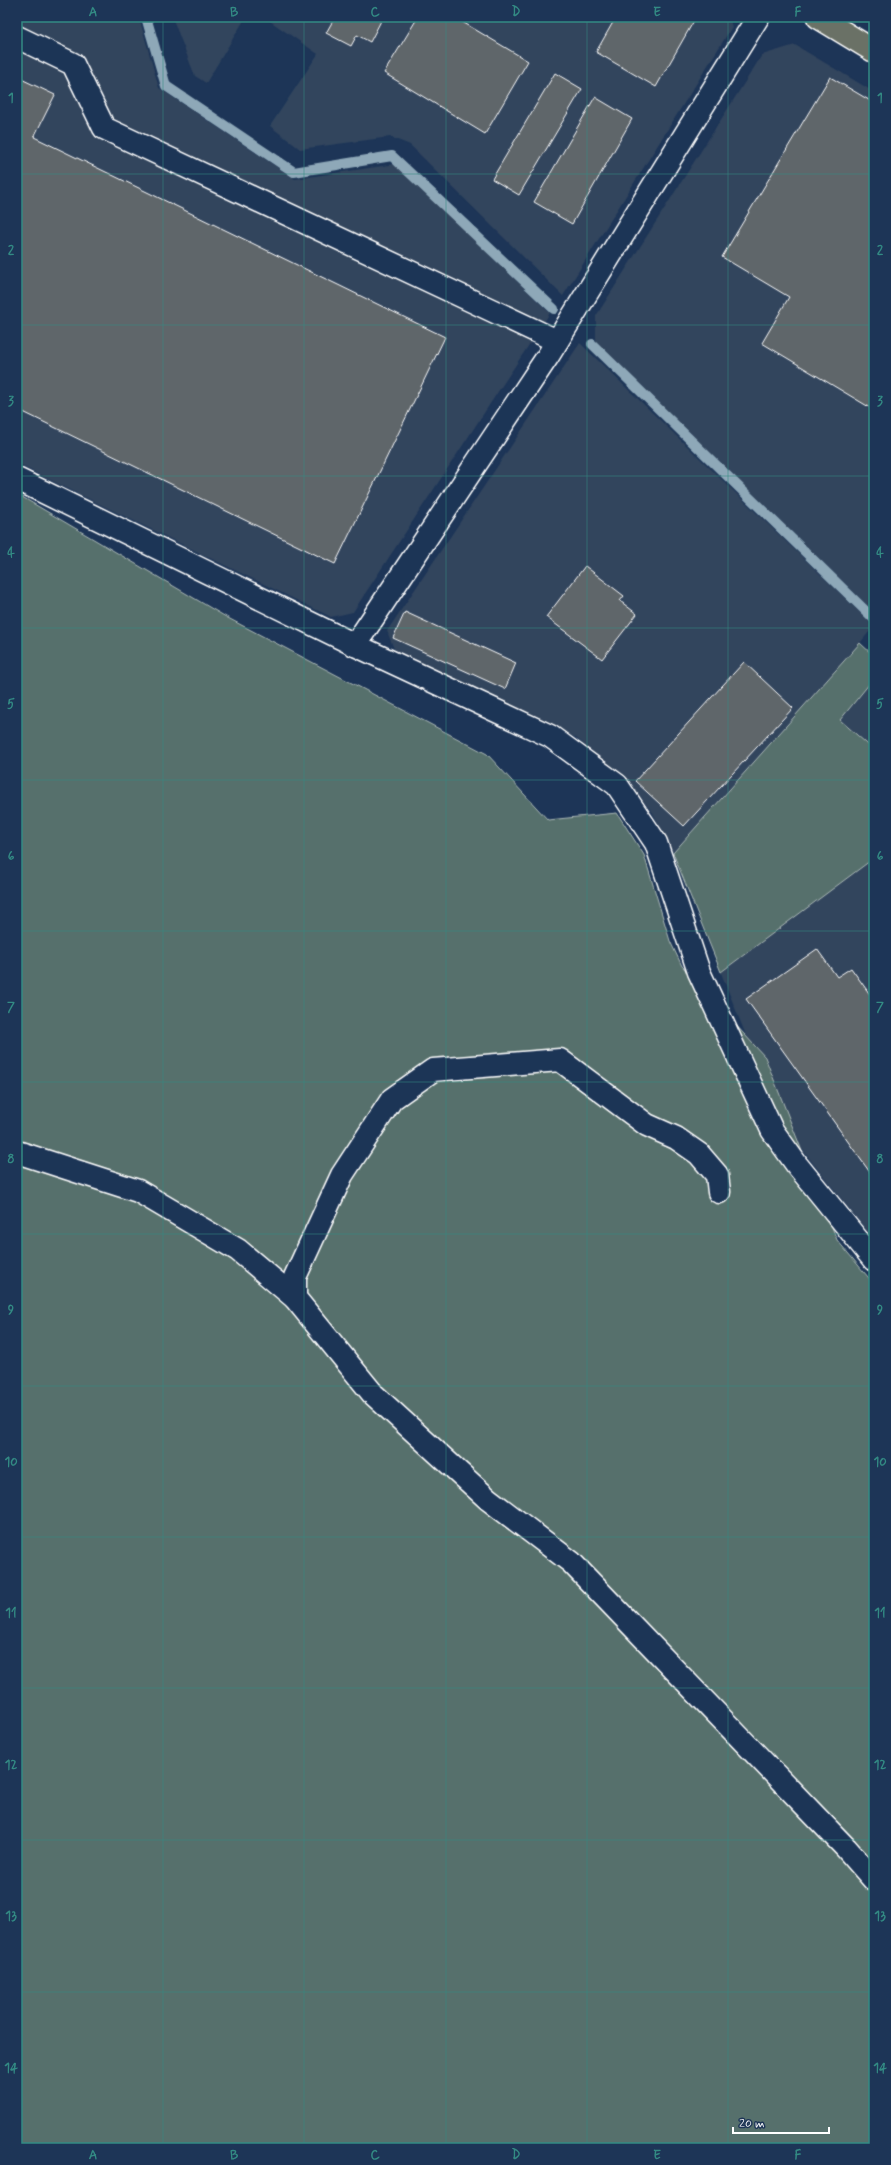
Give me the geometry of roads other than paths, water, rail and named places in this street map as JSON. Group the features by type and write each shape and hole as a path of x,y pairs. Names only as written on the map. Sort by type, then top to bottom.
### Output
{"highway":[{"path":"818,17 874,50"}],"street":[{"path":"355,645 557,341 758,17"},
{"path":"17,37 73,64 104,128 557,341"},
{"path":"17,480 355,645 550,736 616,785 656,843 699,972 772,1130 797,1165 874,1260"},
{"path":"295,1298 295,1276 342,1175 392,1099 433,1070 560,1060 647,1125 676,1138 699,1154 717,1176 719,1192"},
{"path":"17,1152 138,1191 238,1250 295,1298 373,1394 488,1499 570,1562 846,1848 874,1880"}],"waterway":[{"path":"146,17 166,86 294,172 392,156 554,309"},
{"path":"592,344 874,619"}]}
